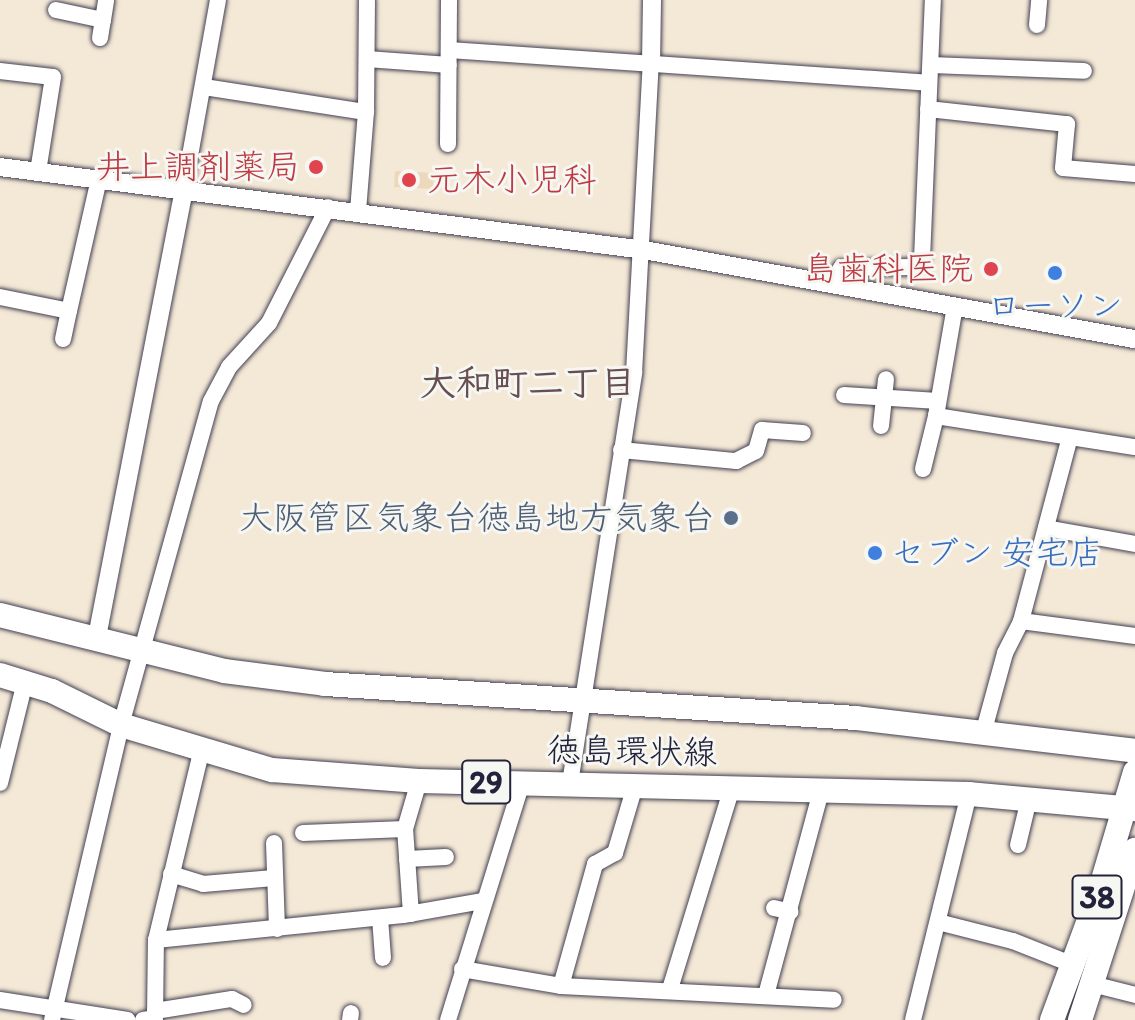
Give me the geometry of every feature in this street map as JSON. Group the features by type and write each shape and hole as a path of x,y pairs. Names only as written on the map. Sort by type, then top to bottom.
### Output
{"main road":[{"name":"徳島環状線","path":"0,615 143,648 224,671 325,684 580,697 984,730 1135,751"},
{"name":"徳島環状線","path":"0,675 52,691 121,725 201,753 272,770 419,781 822,788 969,794 1129,809"},
{"name":"38","path":"1052,1020 1129,809 1135,772"},
{"name":"38","path":"1080,1020 1135,850"}],"street":[{"path":"100,38 106,0"},
{"path":"97,637 204,87 218,0"},
{"path":"358,211 366,112 367,0"},
{"path":"448,144 449,0"},
{"path":"570,783 580,697 621,450 644,250 652,0"},
{"path":"831,284 841,268 911,267 922,259 933,0"},
{"path":"1037,25 1039,0"},
{"path":"56,10 103,20"},
{"path":"367,59 449,58 651,64 928,83"},
{"path":"931,65 1084,71"},
{"path":"0,71 53,77 38,172"},
{"path":"204,87 366,112"},
{"path":"928,109 1067,124 1063,168 1135,174"},
{"path":"0,167 644,250 1135,339"},
{"path":"63,339 99,179"},
{"path":"54,1014 121,725 211,401 229,367 269,323 328,207"},
{"path":"0,297 69,311"},
{"path":"923,469 955,306"},
{"path":"881,426 887,399 886,379"},
{"path":"844,395 887,399 1070,437 1135,447"},
{"path":"621,450 736,461 756,451 762,430 803,433"},
{"path":"984,730 1005,653 1021,621 1070,437"},
{"path":"1046,528 1135,544"},
{"path":"1021,621 1135,636"},
{"path":"0,686 52,691"},
{"path":"0,783 23,690"},
{"path":"201,753 156,940 152,1017 232,999 244,1005"},
{"path":"411,914 405,829 419,781"},
{"path":"448,1020 482,901 522,783"},
{"path":"561,986 595,864 615,853 635,786"},
{"path":"670,989 732,788"},
{"path":"766,995 791,912 822,788"},
{"path":"913,1020 969,794"},
{"path":"1018,845 1029,799"},
{"path":"303,833 405,829"},
{"path":"274,843 277,929"},
{"path":"407,859 446,857"},
{"path":"171,874 203,884 274,878"},
{"path":"156,940 380,918 482,901"},
{"path":"774,908 791,912"},
{"path":"380,918 383,958"},
{"path":"938,922 1013,941 1071,964"},
{"path":"462,969 561,986 670,989 834,1000"},
{"path":"1092,984 1135,995"},
{"path":"0,1000 54,1014 127,1020"}],"shaded area":[{"path":"395,171 434,173 433,189 394,187"}],"place":[{"name":"井上調剤薬局","path":"316,167"},
{"name":"元木小児科","path":"409,180"},
{"name":"島歯科医院","path":"991,269"},
{"name":"ローソン","path":"1055,273"},
{"name":"大阪管区気象台徳島地方気象台","path":"731,518"},
{"name":"セブン 安宅店","path":"875,553"}],"district":[{"name":"大和町二丁目","path":"528,383"}]}
